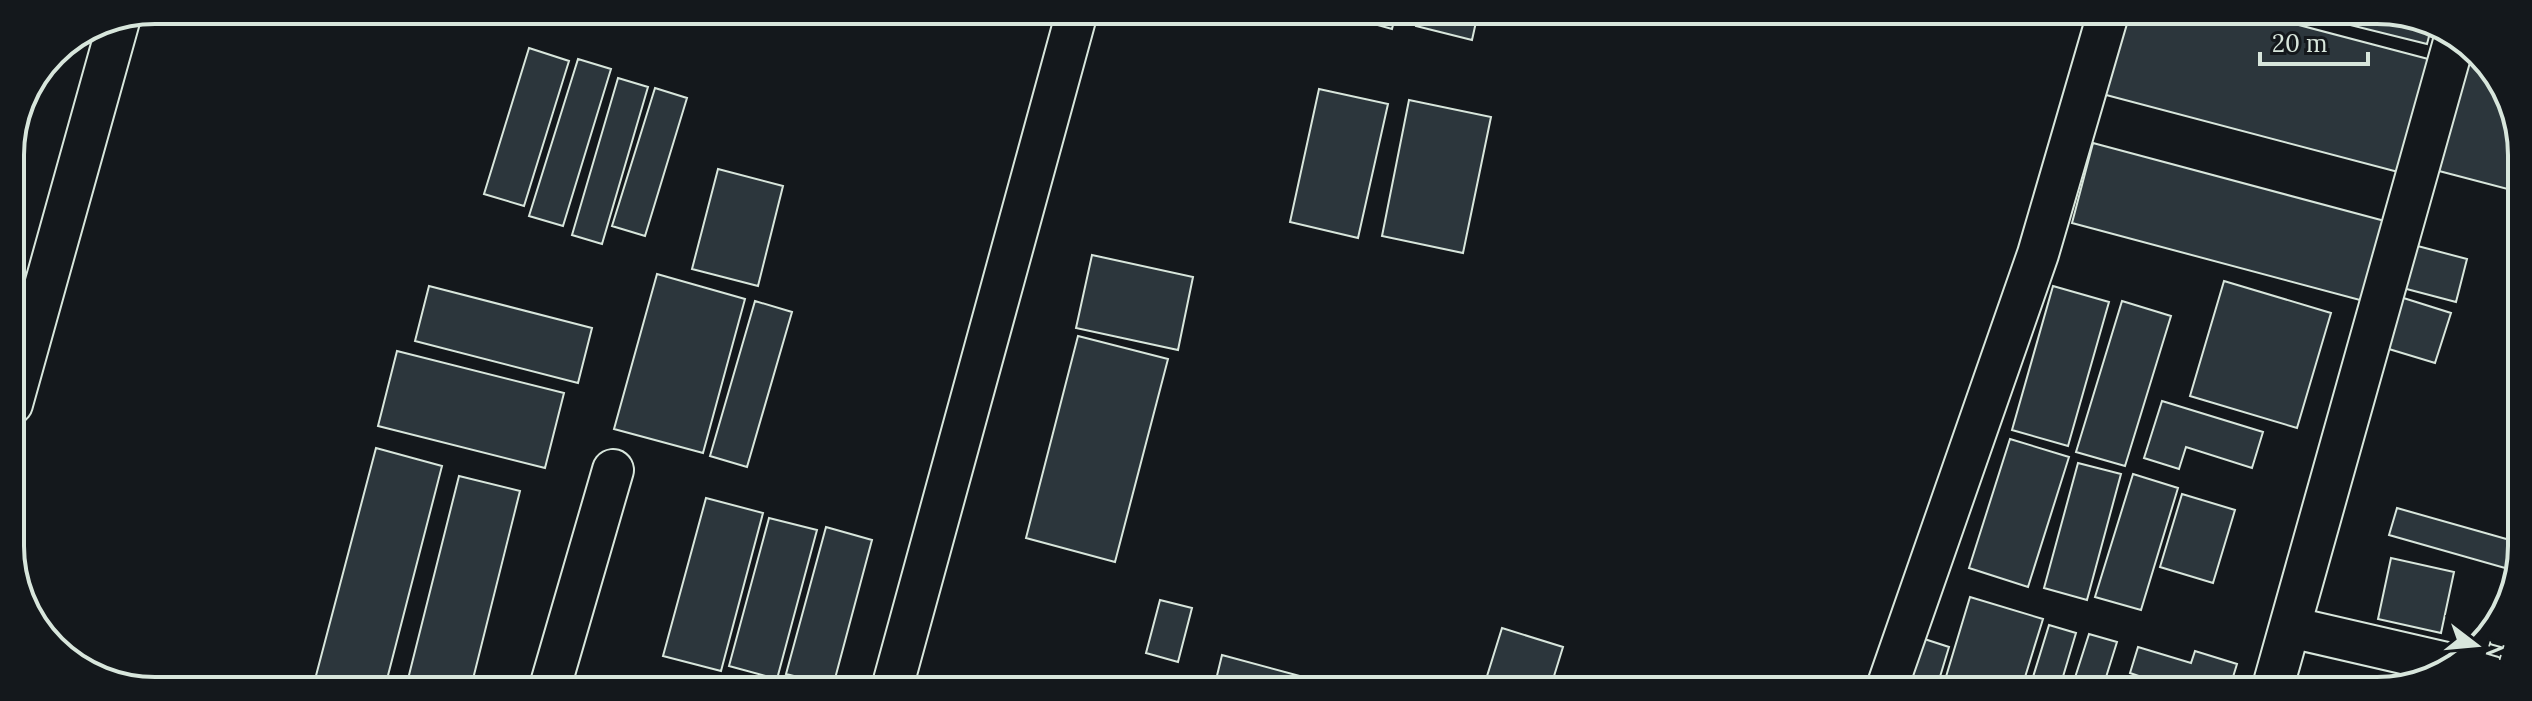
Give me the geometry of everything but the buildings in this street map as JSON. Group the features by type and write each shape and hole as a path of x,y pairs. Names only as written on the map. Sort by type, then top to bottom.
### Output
{"lane":[{"path":"895,677 1074,24"},
{"path":"1891,677 2038,254 2105,24"},
{"path":"24,361 116,31"},
{"path":"2276,677 2452,48"},
{"path":"553,677 613,470"},
{"path":"2290,627 2440,661"}]}
